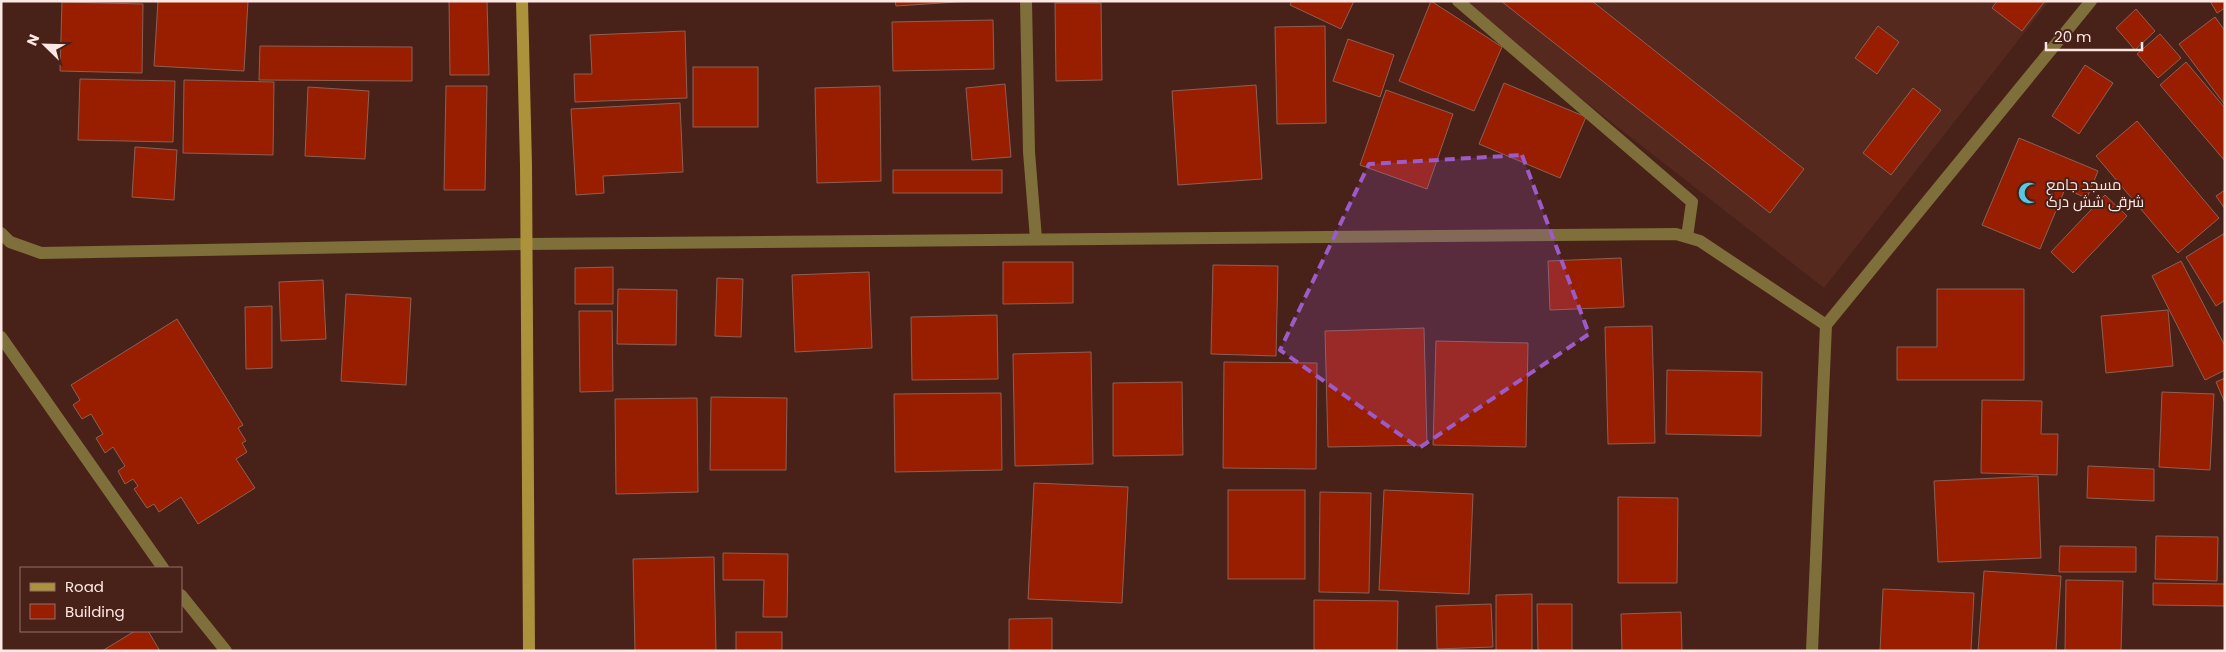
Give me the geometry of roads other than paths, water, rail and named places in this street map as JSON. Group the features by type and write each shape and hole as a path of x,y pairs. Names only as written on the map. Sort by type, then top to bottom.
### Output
{"main road":[{"path":"522,1 529,651"}],"street":[{"path":"1026,1 1029,152 1036,239"},
{"path":"1458,1 1692,202 1687,237"},
{"path":"1812,651 1826,325 2091,1"},
{"path":"1,234 10,242 42,253 526,244 1676,234 1700,241 1826,325"},
{"path":"1,337 161,567"},
{"path":"182,596 226,651"}],"place":[{"name":"مسجد جامع شرقی شش درک","path":"2029,193"}]}
